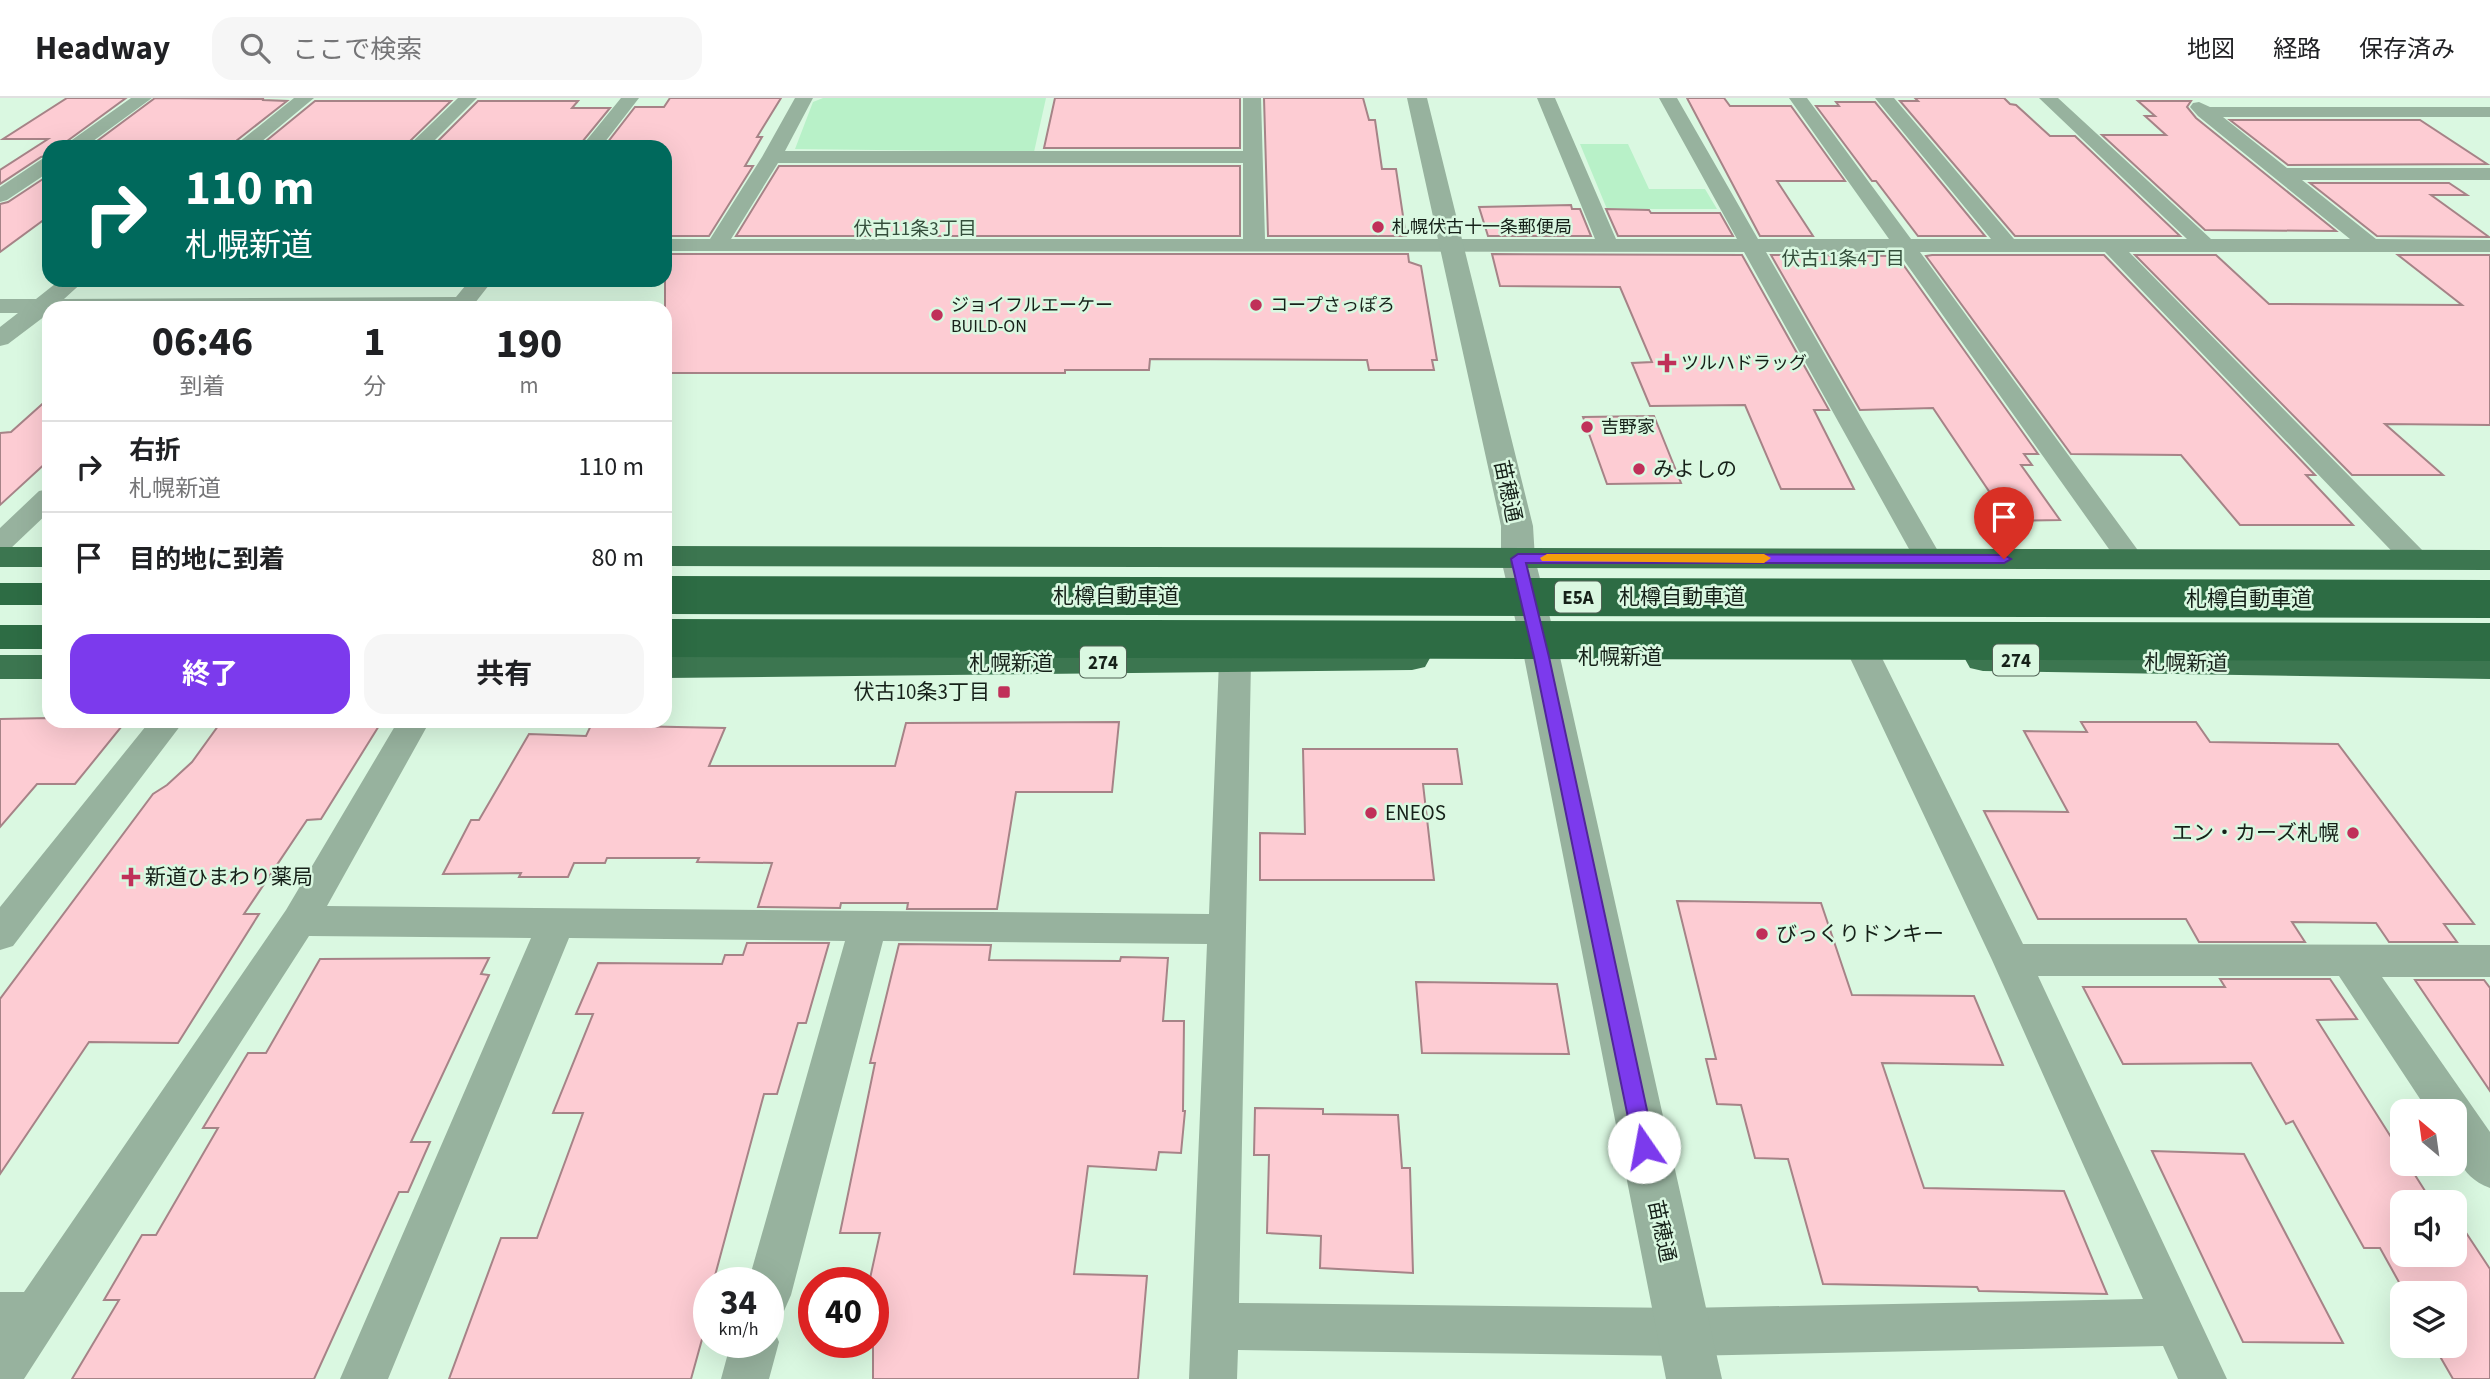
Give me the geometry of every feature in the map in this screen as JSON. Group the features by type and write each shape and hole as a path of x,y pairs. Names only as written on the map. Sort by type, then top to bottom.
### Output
{"highway":[{"path":"672,556 2490,560"},
{"path":"0,557 42,557"},
{"path":"0,594 42,594"},
{"name":"札樽自動車道","path":"672,595 2490,599"},
{"path":"0,637 42,637"},
{"name":"札樽自動車道","path":"672,638 2490,642"},
{"name":"札幌新道","path":"672,666 1542,657 1866,658 2490,667"},
{"path":"0,667 42,667"}],"street":[{"path":"82,140 142,98"},
{"path":"252,140 305,98"},
{"path":"424,140 468,98"},
{"path":"597,140 630,98"},
{"path":"717,244 772,157 804,98"},
{"path":"1252,98 1254,245"},
{"name":"苗穂通","path":"1417,98 1517,526 1518,559 1542,657 1694,1379"},
{"path":"1546,98 1608,245"},
{"path":"1668,98 1928,558"},
{"path":"1798,98 2131,560"},
{"path":"1885,98 2008,246"},
{"path":"2048,98 2206,246"},
{"path":"2197,105 2371,246"},
{"path":"2197,105 2490,112"},
{"path":"772,157 1252,157"},
{"path":"0,196 42,168"},
{"path":"2282,174 2490,174"},
{"path":"672,245 2490,246"},
{"path":"2112,247 2415,559"},
{"path":"48,301 65,287"},
{"path":"256,301 271,287"},
{"path":"464,301 476,287"},
{"path":"0,306 42,306"},
{"path":"0,339 42,306"},
{"path":"0,543 42,504"},
{"path":"1866,658 2011,960 2203,1379"},
{"path":"1213,1379 1235,661"},
{"path":"0,934 162,728"},
{"path":"0,1374 18,1316 299,921 410,728"},
{"path":"299,921 1225,929"},
{"path":"365,1379 556,924"},
{"path":"776,1267 868,927"},
{"path":"2011,960 2490,961"},
{"path":"2350,961 2444,1099"},
{"path":"2468,1135 2490,1168"},
{"path":"1215,1326 1684,1332 2178,1322"},
{"path":"746,1379 751,1358"}],"green space":[{"path":"823,98 1046,98 1034,152 795,149 813,102"},
{"path":"1580,144 1628,144 1649,189 1705,189 1717,209 1607,209"}],"building":[{"path":"67,98 126,98 69,140 3,139"},
{"path":"155,98 287,101 237,140 98,140"},
{"path":"670,98 781,98 757,137 762,137 745,166 753,166 709,236 672,236 672,140 609,140 635,107 664,107"},
{"path":"1055,98 1240,98 1240,148 1044,148"},
{"path":"1264,98 1363,98 1369,120 1375,120 1382,169 1396,169 1406,236 1268,236"},
{"path":"1687,98 1724,98 1730,106 1791,106 1845,181 1777,181 1813,236 1760,236"},
{"path":"1915,98 2004,98 2010,104 2016,105 2050,136 2075,136 2180,236 2015,236 1900,101 1918,101"},
{"path":"315,101 451,101 411,140 267,140"},
{"path":"478,101 578,101 572,108 610,108 584,140 439,140"},
{"path":"2138,101 2191,101 2187,107 2196,118 2336,231 2205,230 2102,135 2166,135 2145,116 2155,116"},
{"path":"1836,102 1875,102 1985,236 1918,236 1876,181 1872,181 1816,106 1839,106"},
{"path":"2230,120 2420,120 2487,164 2288,165"},
{"path":"42,143 42,157 0,184 0,170"},
{"path":"779,166 1240,166 1240,236 736,236"},
{"path":"42,180 42,221 0,252 0,204 8,202"},
{"path":"2310,183 2449,183 2467,195 2431,195 2489,237 2377,236"},
{"path":"1571,205 1572,209 1580,209 1591,236 1488,236 1479,207"},
{"path":"1606,209 1649,210 1651,213 1720,213 1733,236 1618,236"},
{"path":"672,254 1408,254 1409,262 1421,266 1437,360 1432,360 1434,370 1369,370 1367,360 1150,359 1149,370 1065,370 1065,373 672,373 672,301 665,301 665,287 672,287"},
{"path":"1492,254 1742,255 1829,410 1814,410 1854,489 1781,489 1745,405 1650,406 1632,363 1652,362 1620,287 1500,286"},
{"path":"1771,255 1897,256 2038,454 2024,454 2032,465 2021,465 2060,520 2009,521 1933,408 1860,410"},
{"path":"2104,255 2315,475 2306,475 2353,525 2240,525 2181,455 2071,454 1926,256"},
{"path":"2135,255 2216,255 2269,304 2462,305 2398,255 2490,255 2490,425 2385,424 2443,475 2352,475"},
{"path":"42,404 42,466 0,505 0,433 11,432"},
{"path":"1654,416 1681,483 1607,484 1583,417"},
{"path":"42,718 42,728 120,728 75,784 37,784 0,827 0,719"},
{"path":"1119,722 1112,792 1016,792 997,909 907,909 908,903 841,903 840,908 758,907 772,863 697,862 699,858 607,858 605,863 574,863 568,877 519,877 521,873 443,874 471,820 479,820 529,734 586,736 590,728 725,728 709,766 895,766 906,723"},
{"path":"2081,722 2196,722 2210,742 2338,744 2474,924 2444,924 2457,942 2389,942 2376,923 2292,922 2305,942 2199,942 2186,919 2038,919 1984,811 2068,812 2024,731 2087,732"},
{"path":"217,728 378,728 321,819 307,820 244,914 259,914 178,1043 89,1042 0,1174 0,999 153,794 192,762"},
{"path":"1303,749 1457,749 1462,784 1423,784 1434,880 1260,880 1260,833 1305,834"},
{"path":"1677,901 1821,903 1852,995 1974,996 2003,1065 1882,1063 1924,1188 2064,1191 2107,1294 1979,1291 1977,1287 1823,1284 1788,1159 1755,1158 1741,1105 1717,1104 1706,1059 1716,1059"},
{"path":"747,943 829,943 806,1023 798,1023 777,1094 764,1094 717,1267 693,1267 693,1358 697,1358 691,1379 449,1379 501,1238 537,1238 583,1113 553,1113 593,1014 576,1014 598,963 722,964 725,955 743,955"},
{"path":"899,944 991,945 989,960 1120,961 1121,957 1168,958 1163,1021 1184,1021 1185,1111 1181,1153 1159,1152 1156,1170 1088,1166 1074,1274 1147,1276 1138,1379 873,1379 873,1358 889,1358 889,1267 873,1267 880,1233 840,1233 875,1063 870,1063"},
{"path":"489,958 481,974 489,975 411,1142 430,1142 408,1192 399,1192 314,1379 72,1379 119,1300 104,1300 142,1235 156,1235 218,1128 203,1128 248,1053 266,1053 320,959"},
{"path":"2220,979 2330,979 2357,1019 2317,1020 2390,1135 2390,1176 2416,1176 2424,1190 2390,1190 2390,1266 2380,1248 2364,1248 2293,1121 2286,1124 2251,1063 2123,1064 2083,987 2225,987"},
{"path":"2415,980 2484,980 2490,988 2490,1091"},
{"path":"1416,982 1557,984 1569,1054 1422,1053"},
{"path":"1255,1108 1323,1109 1323,1114 1398,1115 1402,1168 1410,1168 1413,1273 1320,1268 1321,1236 1267,1233 1269,1155 1254,1155"},
{"path":"2152,1151 2244,1154 2343,1343 2243,1342"},
{"path":"2467,1234 2490,1269 2490,1379 2453,1379 2441,1358 2467,1358 2467,1281 2398,1281 2391,1267 2467,1267"}],"slow traffic":[{"path":"1547,558 1764,558"}],"place":[{"name":"札幌伏古十一条郵便局","path":"1378,227"},
{"name":"コープさっぽろ","path":"1256,305"},
{"name":"ジョイフルエーケー BUILD-ON","path":"937,315"},
{"name":"ツルハドラッグ","path":"1667,363"},
{"name":"吉野家","path":"1587,427"},
{"name":"みよしの","path":"1639,469"},
{"name":"伏古10条3丁目","path":"1004,692"},
{"name":"ENEOS","path":"1371,813"},
{"name":"エン・カーズ札幌","path":"2353,833"},
{"name":"新道ひまわり薬局","path":"131,877"},
{"name":"びっくりドンキー","path":"1762,934"}],"district":[{"name":"伏古11条3丁目","path":"915,228"},
{"name":"伏古11条4丁目","path":"1843,258"}],"route":[{"path":"1644,1147 1542,657 1518,559 2004,559"}]}
